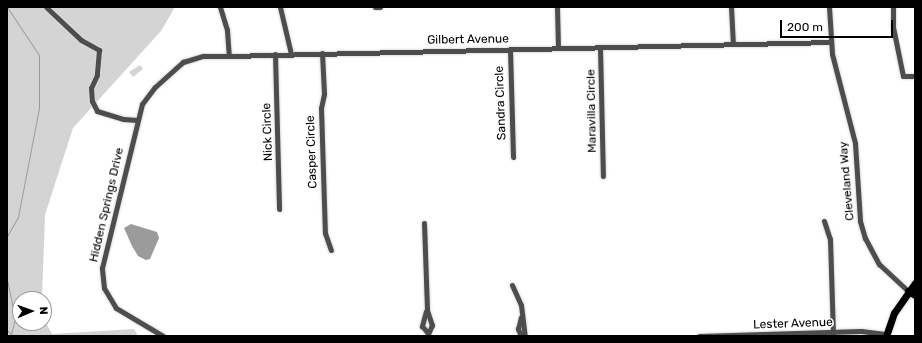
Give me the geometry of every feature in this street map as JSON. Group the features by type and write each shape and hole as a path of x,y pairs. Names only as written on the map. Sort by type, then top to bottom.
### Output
{"main road":[{"path":"887,335 894,313 915,282"},
{"path":"908,291 915,295"}],"street":[{"path":"46,7 81,40 99,50 97,75 90,88 92,101 97,111 123,119 137,120"},
{"path":"220,7 227,30 229,56"},
{"path":"280,7 290,54"},
{"path":"557,7 558,48"},
{"path":"731,7 733,44"},
{"name":"Cleveland Way","path":"829,7 830,42 855,144 860,221 865,238 879,264 896,283 908,291"},
{"path":"893,7 893,27 903,76 915,76"},
{"name":"Gilbert Avenue","path":"137,120 148,96 183,62 203,56 830,42"},
{"name":"Maravilla Circle","path":"600,46 603,176"},
{"name":"Sandra Circle","path":"510,49 513,157"},
{"name":"Casper Circle","path":"322,53 324,94 321,108 325,232 331,250"},
{"name":"Nick Circle","path":"275,54 279,209"},
{"name":"Hidden Springs Drive","path":"137,120 105,250 102,268 102,282 106,295 120,312 164,336"},
{"path":"824,221 830,239 833,334"},
{"path":"424,223 427,310 432,325 427,334 422,326 427,310"},
{"path":"512,285 521,305 526,328 525,336"},
{"path":"521,336 518,329 522,314"},
{"name":"Lester Avenue","path":"699,336 833,334 872,331 887,335"}],"shaded area":[{"path":"7,7 175,7 161,31 73,128 45,215 42,291 12,291 12,331 50,331 52,334 134,329 138,336 7,336"},
{"path":"140,65 143,69 133,77 129,72"},
{"path":"131,224 157,232 159,238 150,259 146,260 138,256 132,246 124,228"}],"waterway":[{"path":"7,7 39,55 39,108 18,217 7,236"},
{"path":"7,280 15,319 11,334"},
{"path":"7,330 13,336"}]}
